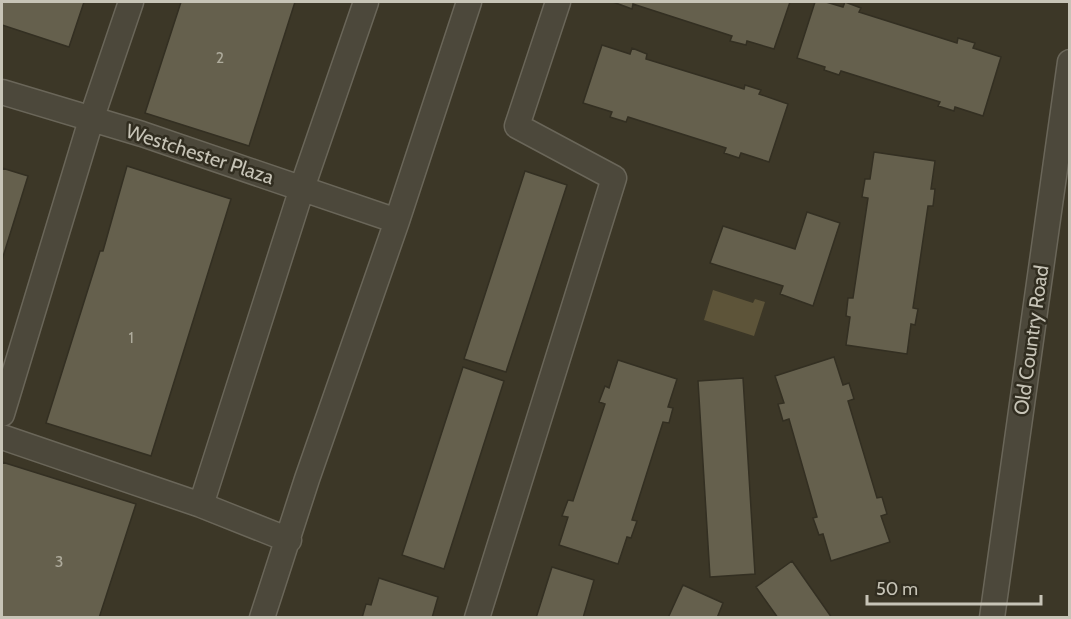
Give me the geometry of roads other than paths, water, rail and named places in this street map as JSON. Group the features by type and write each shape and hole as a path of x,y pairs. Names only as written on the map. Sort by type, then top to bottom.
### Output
{"street":[{"path":"2,414 91,120 131,2"},
{"path":"201,505 302,188 366,2"},
{"path":"262,618 469,2"},
{"path":"477,618 614,178 516,126 558,2"},
{"name":"Old Country Road","path":"992,618 1070,62"},
{"name":"Westchester Plaza","path":"2,92 142,134 397,221"},
{"path":"2,437 201,505 289,540"}]}
